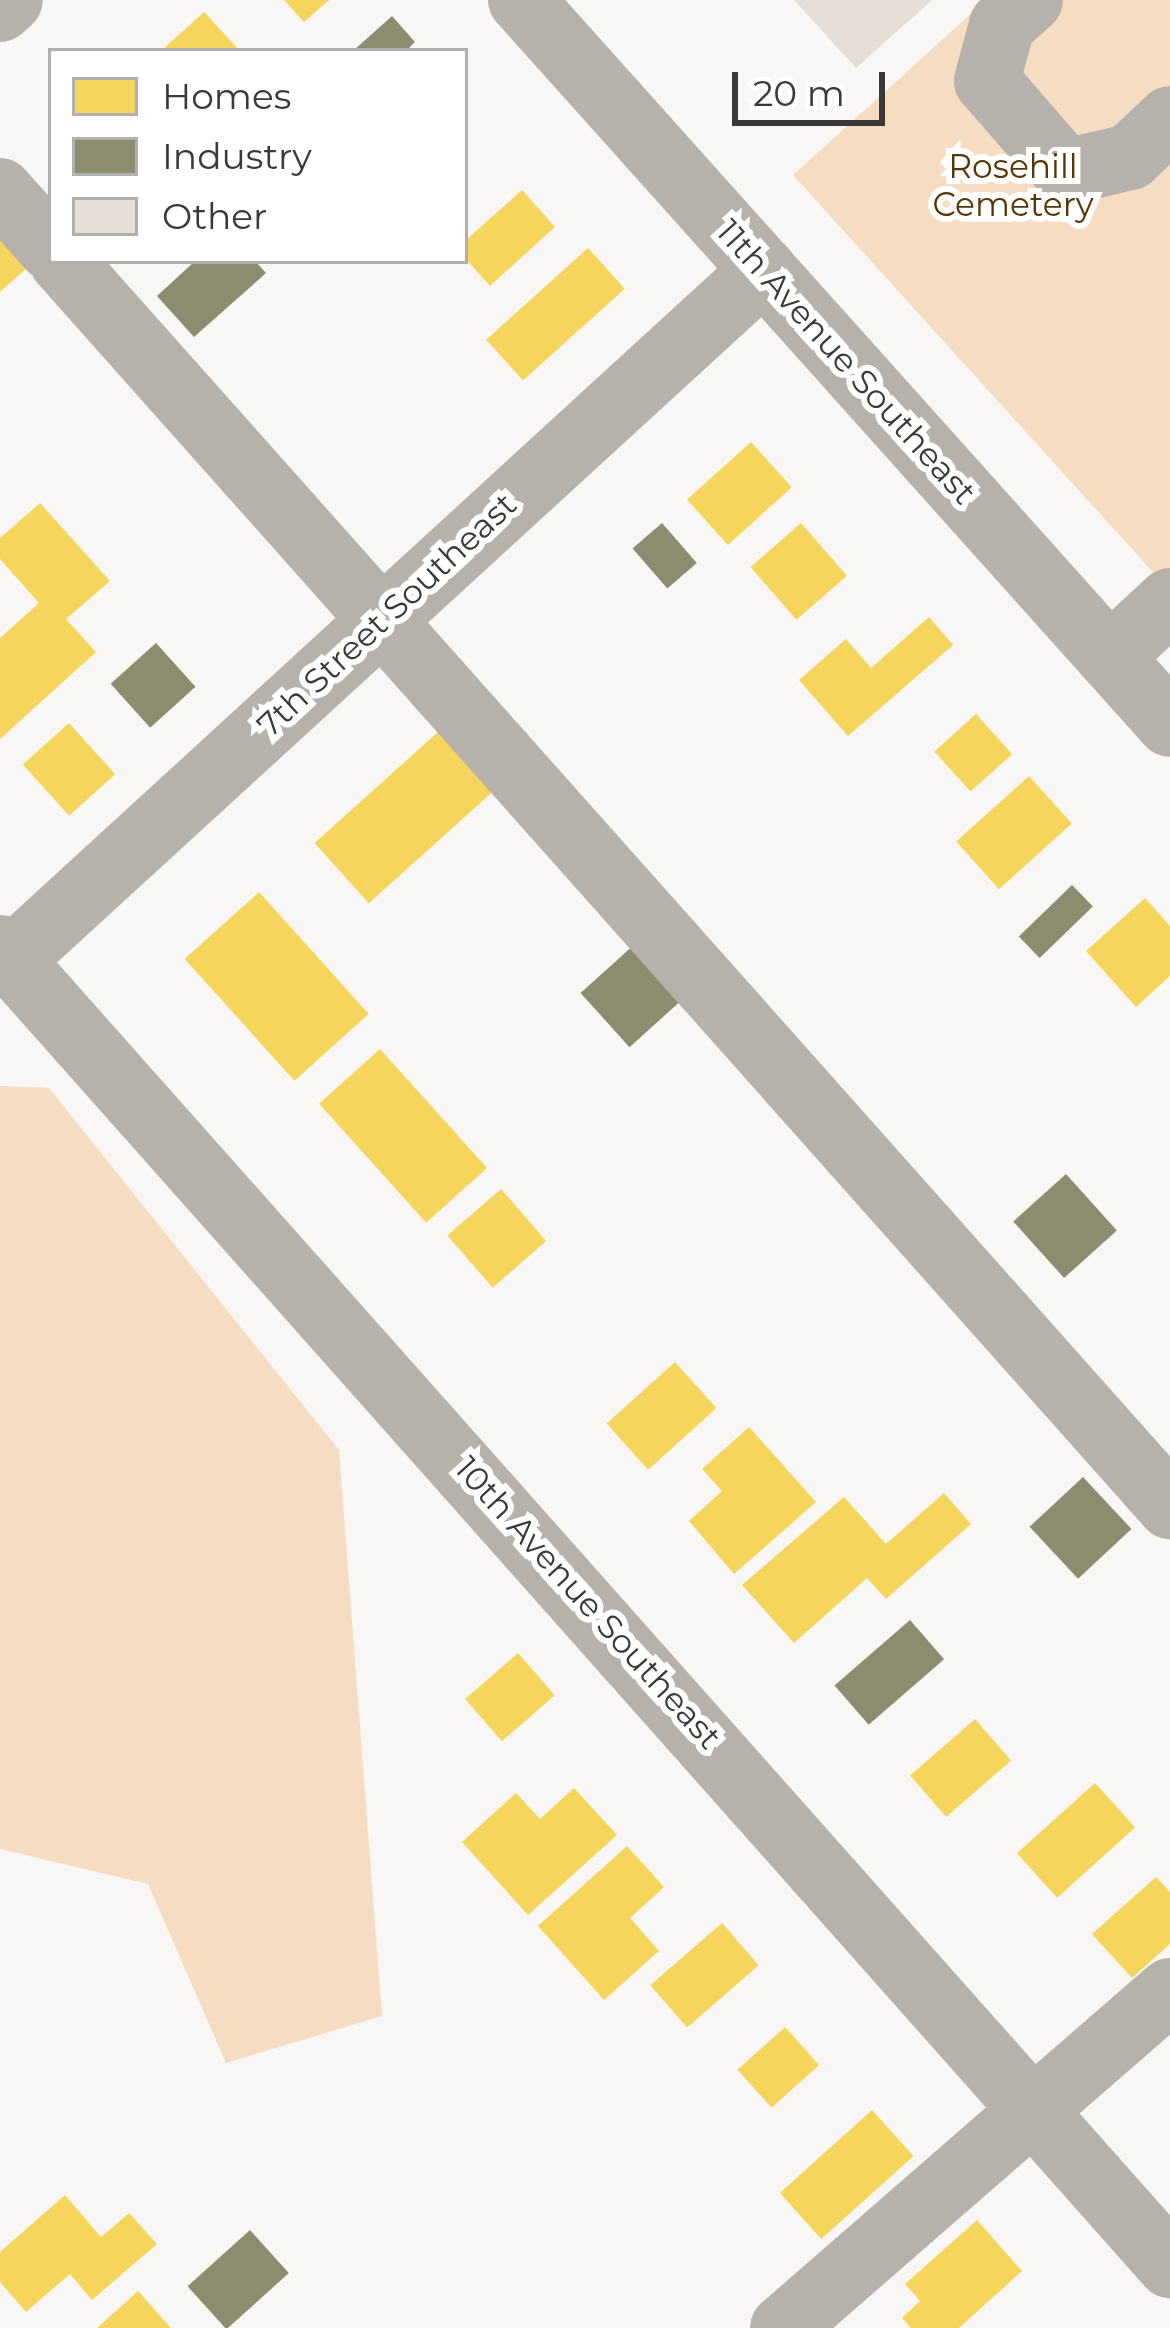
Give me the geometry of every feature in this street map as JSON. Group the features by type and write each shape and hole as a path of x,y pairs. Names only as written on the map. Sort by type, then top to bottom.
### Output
{"street":[{"path":"0,9 10,0"},
{"path":"1030,0 1001,26 988,81 1066,172 1130,157 1170,119"},
{"name":"11th Avenue Southeast","path":"524,1 1170,724"},
{"path":"0,191 48,245"},
{"path":"65,264 1170,1506"},
{"name":"7th Street Southeast","path":"6,954 383,619 764,270"},
{"path":"1110,657 1170,602"},
{"name":"10th Avenue Southeast","path":"6,954 1035,2104 1170,2265"},
{"path":"783,2328 1170,1991"}],"green space":[{"name":"Rosehill Cemetery","path":"986,0 1170,0 1170,591 793,175"},
{"path":"0,1086 49,1088 339,1450 382,2016 226,2063 148,1884 0,1849"}],"building: Homes":[{"path":"284,0 329,0 304,22"},
{"path":"204,12 237,48 164,48"},
{"path":"522,190 555,227 490,286 468,261 468,238"},
{"path":"0,234 29,266 0,292"},
{"path":"588,248 625,289 523,381 486,340"},
{"path":"751,442 792,487 728,545 687,500"},
{"path":"40,503 110,581 66,619 96,652 0,739 0,638 39,603 0,559 0,538"},
{"path":"801,523 847,576 796,620 750,567"},
{"path":"929,617 953,645 848,736 799,680 846,639 871,668"},
{"path":"976,714 1012,754 971,792 934,751"},
{"path":"69,723 115,774 69,816 23,764"},
{"path":"438,732 492,792 369,903 315,843"},
{"path":"1029,776 1072,824 999,889 956,842"},
{"path":"259,892 369,1014 294,1081 185,959"},
{"path":"1145,898 1170,926 1170,976 1136,1007 1086,951"},
{"path":"380,1049 487,1168 426,1223 319,1104"},
{"path":"501,1189 546,1241 493,1288 447,1236"},
{"path":"675,1362 716,1408 648,1470 607,1424"},
{"path":"749,1427 816,1502 734,1574 689,1521 722,1491 702,1469"},
{"path":"944,1493 971,1524 886,1599 867,1578 794,1643 742,1585 844,1497 886,1544"},
{"path":"518,1653 555,1695 502,1741 465,1699"},
{"path":"975,1719 1011,1761 946,1817 910,1775"},
{"path":"1095,1783 1135,1828 1057,1898 1017,1853"},
{"path":"574,1788 617,1835 528,1915 462,1842 516,1793 540,1819"},
{"path":"627,1846 664,1887 630,1918 659,1951 604,2000 538,1926"},
{"path":"1156,1877 1170,1892 1170,1944 1132,1978 1092,1934"},
{"path":"722,1923 759,1965 687,2028 650,1985"},
{"path":"785,2027 819,2065 772,2108 737,2070"},
{"path":"872,2110 913,2156 821,2239 780,2193"},
{"path":"65,2195 101,2237 129,2213 157,2244 92,2300 70,2274 26,2312 0,2282 0,2252"},
{"path":"977,2220 1022,2271 959,2328 911,2328 902,2318 920,2301 905,2284"},
{"path":"138,2291 171,2328 97,2328"}],"building: Industry":[{"path":"392,16 415,42 409,48 356,48"},
{"path":"192,264 258,264 266,273 194,337 157,296"},
{"path":"662,523 697,563 667,589 633,549"},
{"path":"156,643 195,687 150,728 111,684"},
{"path":"1072,885 1093,907 1040,958 1019,936"},
{"path":"646,934 695,988 629,1047 581,993"},
{"path":"1066,1174 1117,1230 1064,1278 1013,1222"},
{"path":"1083,1477 1131,1529 1078,1579 1030,1527"},
{"path":"910,1620 944,1659 869,1725 835,1686"},
{"path":"250,2230 289,2273 228,2328 188,2286"}],"building: Other":[{"path":"794,0 932,0 856,68"}]}
